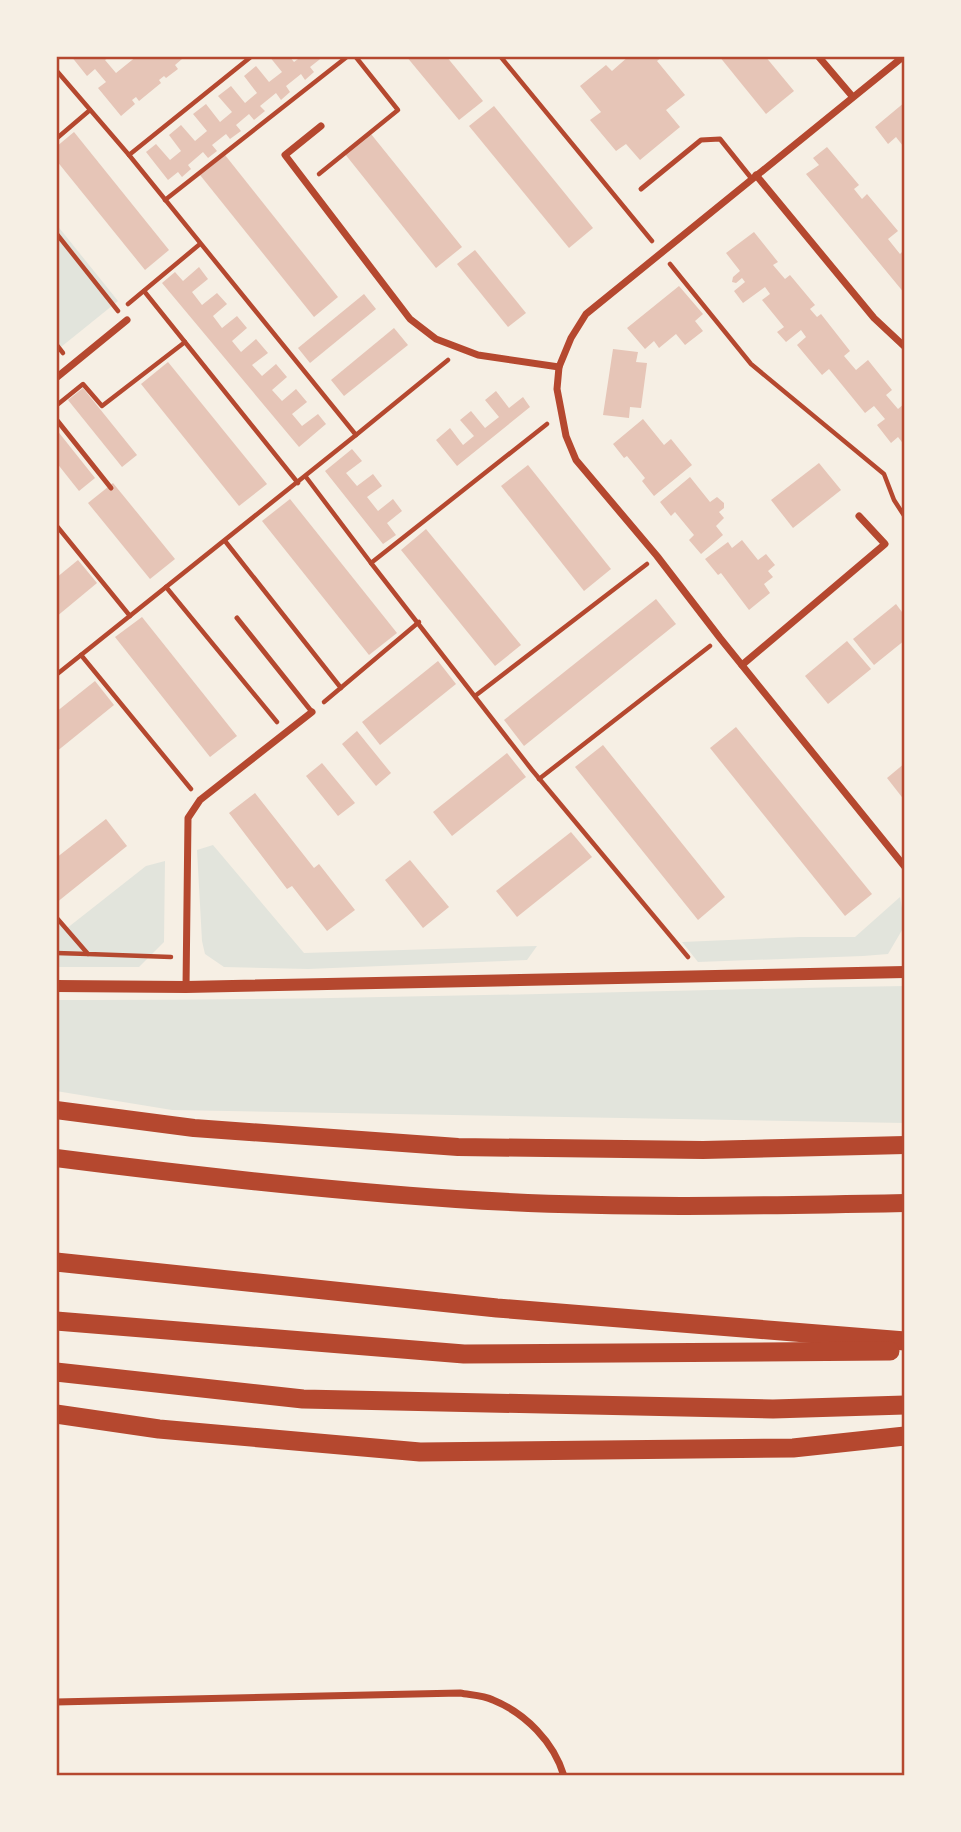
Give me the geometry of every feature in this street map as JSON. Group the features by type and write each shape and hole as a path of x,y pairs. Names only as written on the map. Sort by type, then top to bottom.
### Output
{"highway":[{"path":"56,1110 194,1128 458,1147 703,1150 905,1145"},
{"path":"56,1158 194,1176 457,1199 697,1207 905,1203"},
{"path":"56,1262 497,1308 905,1341"},
{"path":"56,1321 464,1353 905,1351"},
{"path":"56,1372 303,1399 773,1409 905,1405"},
{"path":"56,1414 159,1429 420,1452 793,1448 905,1436"}],"street":[{"path":"818,56 852,96"},
{"path":"904,56 586,314 571,338 559,367 557,389 566,436 576,460 657,556 905,866"},
{"path":"321,126 285,155 410,319 436,339 462,350 478,355 559,367"},
{"path":"754,177 874,318 905,347"},
{"path":"56,378 127,320"},
{"path":"742,664 885,544 859,516"},
{"path":"186,987 188,818 200,800 312,712"},
{"path":"56,986 186,987 905,972"},
{"path":"56,1702 460,1693 491,1698 521,1714 545,1741 564,1776"}],"lane":[{"path":"641,189 701,140 720,139 754,177"},
{"path":"56,419 111,488"},
{"path":"237,618 312,712"}],"path":[{"path":"129,155 252,56"},
{"path":"165,200 348,56"},
{"path":"307,183 398,110 355,56"},
{"path":"500,56 751,364 884,474 894,500 905,517"},
{"path":"56,70 129,155 356,435"},
{"path":"56,139 90,110"},
{"path":"56,233 127,320"},
{"path":"118,311 200,244"},
{"path":"144,291 298,483"},
{"path":"56,406 83,384 102,406 185,342"},
{"path":"56,675 462,350"},
{"path":"372,563 562,413"},
{"path":"306,477 539,779 704,977"},
{"path":"56,525 130,616"},
{"path":"225,541 341,688"},
{"path":"475,696 657,556"},
{"path":"166,587 286,734"},
{"path":"312,712 419,622"},
{"path":"539,779 720,638"},
{"path":"81,655 200,800"},
{"path":"56,917 88,954"},
{"path":"56,953 187,958"}],"shaded area":[{"path":"56,224 118,301 56,351"},
{"path":"213,845 304,953 537,946 527,960 308,969 224,967 205,954 202,941 197,850"},
{"path":"165,861 164,942 139,967 56,967 56,918 66,929 146,866"},
{"path":"900,897 905,925 888,954 698,962 682,942 855,937"},
{"path":"905,986 905,1123 172,1110 56,1091 56,1000 374,997"}],"building":[{"path":"71,56 111,56 105,60 116,73 137,56 179,56 182,59 175,65 178,69 159,80 161,83 139,101 136,97 132,100 135,104 121,116 98,88 106,82 95,69 87,76"},
{"path":"269,56 289,56 294,62 302,56 324,56 310,67 314,72 305,80 301,74 286,86 290,92 281,100 276,93 260,106 265,111 254,120 249,114 236,125 241,131 230,139 226,134 212,145 217,151 208,158 203,152 188,165 191,169 182,177 178,172 168,180 146,152 156,144 170,160 181,151 169,135 181,125 195,141 207,131 193,114 206,104 220,122 232,112 218,96 231,86 245,103 257,93 244,76 256,66 269,82 282,72"},
{"path":"406,56 446,56 483,101 459,120"},
{"path":"629,56 663,56 657,61 685,95 666,110 680,127 640,160 626,144 616,151 590,120 601,112 580,86 606,65 612,71"},
{"path":"719,56 765,56 794,91 766,114"},
{"path":"905,102 905,145 896,137 888,144 875,127"},
{"path":"494,106 593,228 569,248 469,126"},
{"path":"74,132 169,250 145,270 56,160 56,147"},
{"path":"371,134 462,247 436,268 345,154"},
{"path":"827,147 859,185 854,189 862,199 867,194 898,231 888,239 900,254 905,249 905,294 806,174 819,165 813,158"},
{"path":"225,155 338,297 314,317 200,175"},
{"path":"754,232 778,262 773,265 785,279 790,275 815,305 810,309 817,317 821,314 850,351 844,356 856,370 868,360 892,390 886,395 898,409 905,403 905,446 898,437 891,443 877,425 885,419 874,406 865,413 829,369 822,375 797,345 806,337 801,330 786,342 777,332 784,327 762,300 770,294 765,287 743,303 734,291 745,282 742,278 736,283 732,282 733,277 740,271 726,253"},
{"path":"475,250 526,313 508,327 457,264"},
{"path":"199,267 208,279 192,292 202,305 217,293 227,304 213,316 222,328 237,316 247,328 232,341 241,352 256,339 268,353 252,365 262,376 276,364 287,377 272,390 282,401 296,389 307,402 292,414 302,426 318,414 326,424 299,447 162,283 175,272 183,281"},
{"path":"679,286 703,314 695,321 703,331 685,345 676,334 659,348 654,341 645,349 627,328"},
{"path":"364,294 376,309 310,363 298,348"},
{"path":"394,328 408,345 344,396 331,380"},
{"path":"613,349 638,352 636,362 647,363 641,408 630,407 629,418 603,415"},
{"path":"168,362 267,484 239,506 141,384"},
{"path":"83,388 137,455 122,467 68,400"},
{"path":"496,391 509,408 523,397 530,407 457,466 436,440 450,428 463,445 474,436 460,420 471,411 485,428 499,417 485,400"},
{"path":"643,419 664,445 671,439 692,465 654,496 642,481 645,478 613,444"},
{"path":"56,429 95,478 79,491 56,462"},
{"path":"352,449 362,461 346,473 357,486 373,474 382,486 367,497 378,511 393,499 402,511 387,523 396,535 383,544 325,471"},
{"path":"819,463 841,490 793,528 771,500"},
{"path":"528,465 611,569 584,591 501,486"},
{"path":"690,477 710,502 717,497 724,503 724,508 719,512 724,518 716,526 723,535 701,554 689,540 694,535 675,512 671,516 660,502"},
{"path":"113,483 175,559 150,579 88,503"},
{"path":"290,499 397,633 369,655 262,521"},
{"path":"426,529 521,645 495,666 401,550"},
{"path":"742,540 758,560 766,554 775,565 768,571 773,577 764,584 770,593 749,610 721,573 718,575 705,559 728,542 732,548"},
{"path":"78,560 97,583 56,617 56,578"},
{"path":"656,599 676,624 524,746 504,720"},
{"path":"896,604 905,616 905,640 874,665 853,639"},
{"path":"142,617 237,736 210,757 115,637"},
{"path":"847,641 871,669 828,704 805,676"},
{"path":"438,661 456,684 380,745 362,722"},
{"path":"95,681 114,705 56,752 56,712"},
{"path":"736,727 872,894 845,916 710,748"},
{"path":"357,731 391,773 376,786 342,744"},
{"path":"603,745 725,897 698,920 575,767"},
{"path":"507,753 526,777 452,836 433,812"},
{"path":"322,763 355,803 338,816 306,776"},
{"path":"905,763 905,801 887,778"},
{"path":"255,793 314,868 319,864 355,910 327,931 292,886 287,889 229,813"},
{"path":"106,819 127,846 56,903 56,858"},
{"path":"571,832 592,857 517,917 496,891"},
{"path":"410,860 449,907 423,928 385,880"}]}
